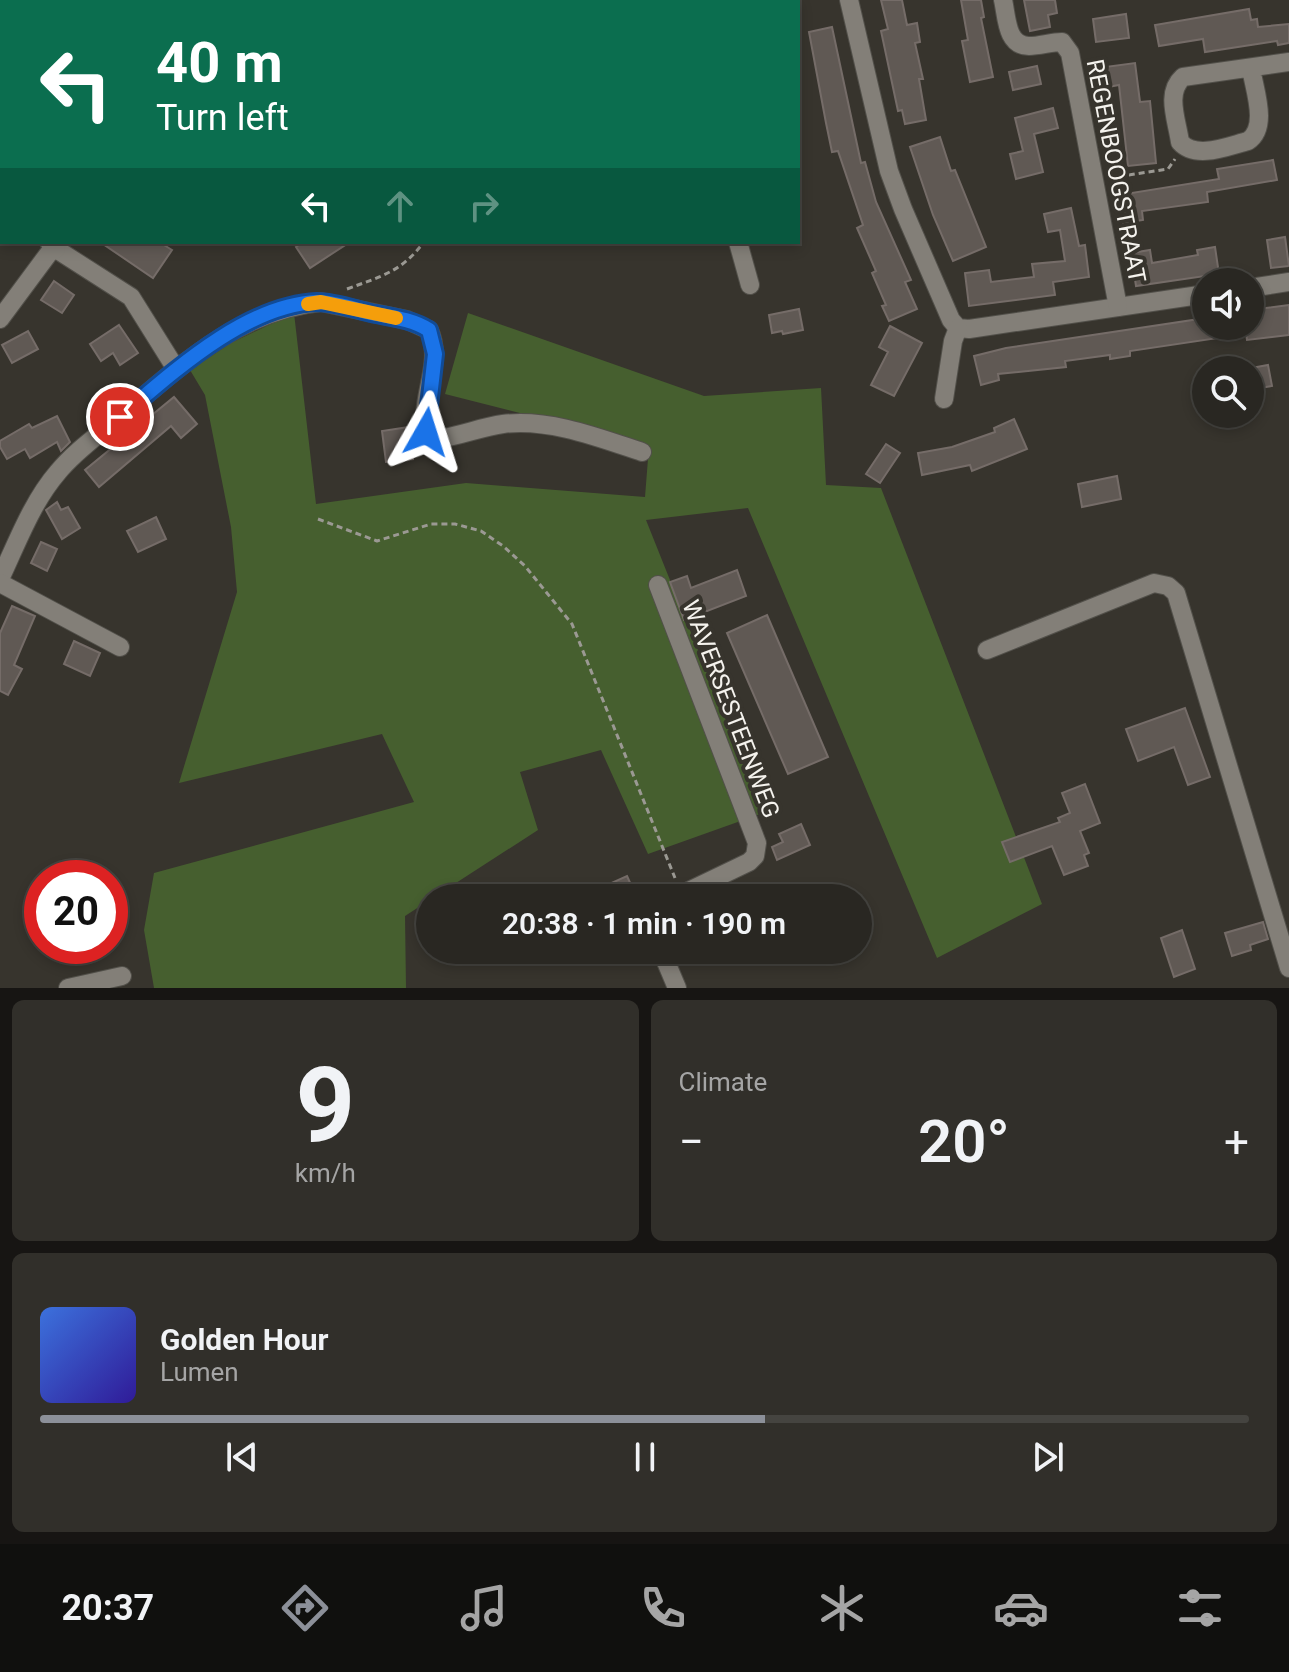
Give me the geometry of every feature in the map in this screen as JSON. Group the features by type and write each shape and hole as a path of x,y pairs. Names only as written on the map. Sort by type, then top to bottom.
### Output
{"street":[{"path":"849,0 889,171 951,320 958,328 969,329 1192,296"},
{"name":"REGENBOOGSTRAAT","path":"1003,0 1014,41 1028,46 1055,42 1067,46 1118,307"},
{"path":"1251,68 1259,122 1255,137 1198,152 1184,147 1180,142 1173,97 1176,83 1183,77 1289,62"},
{"path":"739,244 750,285"},
{"path":"0,319 52,246 131,297 176,369"},
{"path":"1264,286 1289,282"},
{"path":"120,647 0,581 42,495 75,454 176,369 219,338 245,324 292,307 321,302 407,320 429,330 435,354 425,423 428,436 437,439 503,424 524,424 594,436 642,452"},
{"path":"944,399 958,328"},
{"path":"987,650 1154,583 1168,586 1176,593 1289,968"},
{"name":"WAVERSESTEENWEG","path":"658,585 757,843 755,856 749,862 703,884"},
{"path":"667,964 677,988"},
{"path":"68,988 122,976"}],"path":[{"path":"1093,181 1168,169 1184,147"},
{"path":"321,302 394,271 409,261 422,244"},
{"path":"318,519 377,541 431,524 455,524 481,531 525,566 572,624 673,884"}],"green space":[{"path":"294,313 316,504 466,483 645,497 649,446 445,394 468,313 704,396 821,388 826,485 881,488 1042,904 937,958 748,508 646,520 763,813 648,854 601,750 520,772 538,830 454,884 416,884 416,909 405,916 406,988 154,988 144,930 154,873 414,802 382,734 179,783 237,592 231,527 205,395 190,370 231,343"}],"building":[{"path":"881,0 902,0 907,25 917,23 920,42 915,43 923,79 919,79 926,120 905,124 902,110 898,111 881,31 888,29"},
{"path":"961,0 981,0 984,17 981,18 993,77 970,82 962,41 968,40"},
{"path":"1024,0 1055,0 1057,13 1048,15 1050,27 1030,31"},
{"path":"1249,9 1251,20 1257,19 1258,27 1289,24 1289,43 1278,45 1277,41 1205,52 1203,39 1159,46 1155,25"},
{"path":"1126,14 1129,38 1096,42 1093,19"},
{"path":"832,27 861,163 865,162 876,202 911,280 905,282 917,309 889,321 882,306 886,305 872,273 876,271 857,228 863,225 838,151 832,152 826,123 809,32"},
{"path":"1135,63 1140,102 1150,101 1156,163 1128,166 1119,85 1108,87 1105,67"},
{"path":"1037,66 1041,84 1013,90 1009,72"},
{"path":"1053,108 1058,128 1034,134 1043,172 1016,179 1010,154 1023,151 1015,118"},
{"path":"940,137 951,171 955,170 986,247 953,261 933,215 910,147"},
{"path":"1273,160 1277,180 1207,192 1208,202 1142,211 1143,220 1123,223 1119,195 1219,179 1217,169"},
{"path":"1071,208 1079,246 1085,245 1089,277 1053,282 1055,295 969,306 965,273 989,270 991,282 1034,277 1032,264 1065,261 1060,230 1048,232 1044,214"},
{"path":"1285,237 1289,266 1271,268 1267,240"},
{"path":"103,244 162,244 172,250 153,278"},
{"path":"300,244 347,244 310,268 296,247"},
{"path":"1215,247 1218,268 1192,268 1192,278 1136,286 1131,253 1150,250 1152,263 1198,255 1197,250"},
{"path":"54,281 74,295 62,313 41,300"},
{"path":"1289,305 1289,335 1264,338 1264,308"},
{"path":"799,309 803,330 772,333 769,315"},
{"path":"1192,320 1192,340 1204,340 1130,351 1130,356 1110,359 1110,355 1065,361 1066,367 998,374 999,380 981,385 974,356 1006,348"},
{"path":"119,325 138,353 120,365 113,353 101,361 90,344"},
{"path":"890,326 922,343 894,396 871,385 888,352 879,347"},
{"path":"28,331 38,349 12,363 2,345"},
{"path":"1268,365 1272,386 1264,387 1264,366"},
{"path":"174,397 197,424 181,438 171,426 99,487 85,470"},
{"path":"57,416 70,442 61,451 57,442 30,458 25,449 7,459 0,441 29,424 32,428"},
{"path":"1014,419 1027,449 972,471 970,465 922,475 918,453 952,447 995,432 994,428"},
{"path":"409,427 413,459 386,462 382,431"},
{"path":"886,444 900,453 880,483 866,474"},
{"path":"1117,476 1121,499 1082,507 1078,484"},
{"path":"57,502 61,510 68,507 80,528 62,539 46,510"},
{"path":"156,517 166,539 138,552 127,531"},
{"path":"41,542 57,549 47,571 31,563"},
{"path":"737,570 746,596 684,620 670,582 687,576 691,588"},
{"path":"12,606 35,616 14,665 22,669 8,695 0,691 0,633"},
{"path":"767,615 828,757 788,774 727,633"},
{"path":"74,641 100,653 90,676 64,664"},
{"path":"1185,708 1210,777 1188,785 1174,747 1138,761 1126,729"},
{"path":"1085,784 1100,823 1080,831 1089,853 1084,855 1088,866 1064,875 1052,846 1010,862 1002,842 1060,822 1058,818 1070,813 1062,793"},
{"path":"801,824 810,845 777,860 772,847 783,842 779,834"},
{"path":"627,876 631,884 609,884"},
{"path":"1263,922 1268,939 1250,945 1251,950 1232,956 1225,933"},
{"path":"1182,930 1195,969 1174,977 1161,938"}],"slow traffic":[{"path":"308,304 321,302 396,318"}],"route":[{"path":"120,417 176,369 219,338 267,315 321,302 407,320 429,330 435,354 426,432"}]}
